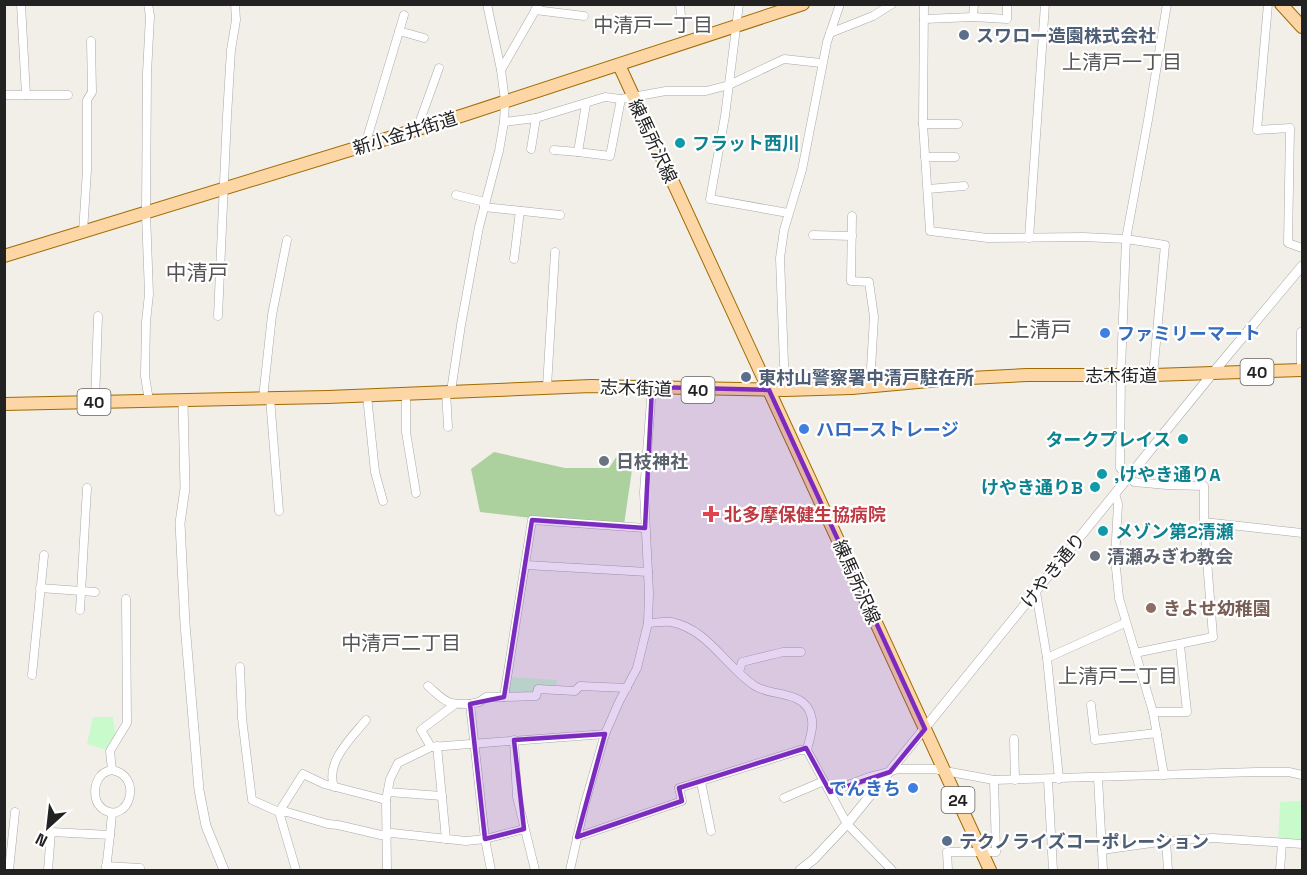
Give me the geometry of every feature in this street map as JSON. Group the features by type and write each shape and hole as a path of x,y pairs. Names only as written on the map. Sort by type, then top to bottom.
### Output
{"main road":[{"name":"新小金井街道","path":"4,256 417,129 735,28 803,4"},
{"path":"1281,4 1302,27"},
{"name":"練馬所沢線","path":"619,65 627,98 769,390 990,870"},
{"name":"志木街道","path":"4,404 367,396 547,387 785,390 1007,376 1212,374 1302,370"}],"street":[{"path":"21,4 26,95"},
{"path":"148,4 150,16 147,73 146,213 149,294 146,322 146,376 149,401"},
{"path":"218,316 228,94 236,20 235,4"},
{"path":"447,427 449,391 460,325 504,122 505,101 501,70 487,4"},
{"path":"680,4 681,16"},
{"path":"739,4 711,199 788,213"},
{"path":"785,390 780,258 788,213 802,170 822,63 840,4"},
{"path":"830,33 873,16 892,4"},
{"path":"924,4 923,124 930,231 988,238 1126,239 1165,245 1153,375"},
{"path":"974,4 974,17"},
{"path":"924,19 974,17 1007,19 1007,4"},
{"path":"1029,238 1045,4"},
{"path":"1135,653 1213,637 1204,522 1204,486 1140,483 1128,478 1120,468 1126,239 1149,120 1167,4"},
{"path":"1268,4 1257,130 1290,128 1288,243 1302,248"},
{"path":"501,70 537,7 584,16"},
{"path":"365,145 404,15"},
{"path":"399,31 424,38"},
{"path":"83,232 87,171 87,100 92,92 95,66 91,41"},
{"path":"504,122 536,118 604,97 627,98 666,91 705,91 729,85 784,59 822,63"},
{"path":"417,129 439,68"},
{"path":"4,95 68,96"},
{"path":"554,150 610,156 627,98"},
{"path":"578,152 585,104"},
{"path":"531,149 536,118"},
{"path":"923,124 957,124"},
{"path":"925,157 955,157"},
{"path":"928,189 964,186"},
{"path":"456,195 485,205 560,215"},
{"path":"514,259 520,211"},
{"path":"852,216 851,281 869,282 874,317 870,386"},
{"path":"813,236 852,236"},
{"path":"279,511 267,398 272,315 286,240"},
{"path":"547,387 555,252"},
{"name":"けやき通り","path":"800,870 814,859 847,824 1302,266"},
{"path":"95,402 101,349 98,316"},
{"path":"1301,332 1302,370"},
{"path":"570,870 605,734 637,668 650,612 644,492 652,387"},
{"path":"406,394 406,432 416,493"},
{"path":"367,396 375,436 383,501"},
{"path":"183,400 185,488 180,523 185,624 199,790 206,826 224,870"},
{"path":"80,610 87,488"},
{"path":"1115,494 1118,504 1115,558 1119,598 1153,712 1164,775"},
{"path":"504,697 532,520 645,528"},
{"path":"1204,522 1302,533"},
{"path":"32,675 44,555"},
{"path":"526,565 648,572"},
{"path":"40,588 94,592"},
{"path":"1036,592 1047,658 1059,779"},
{"path":"112,770 110,751 127,723 126,599"},
{"path":"648,623 670,622 684,627 711,643 739,672 765,692 789,695 802,702 808,709 813,724 807,750 847,824 891,870"},
{"path":"1047,658 1125,623"},
{"path":"1153,712 1187,712 1180,645"},
{"path":"739,672 742,662 783,652 801,652"},
{"path":"240,667 242,718 252,800 279,812 381,835 466,841 524,830"},
{"path":"428,686 448,703 454,705 479,702 486,697 536,696 538,689 574,691 580,686 627,688"},
{"path":"470,704 485,839 491,870"},
{"path":"446,839 434,746 421,730 454,705"},
{"path":"1091,705 1095,740 1157,734"},
{"path":"334,787 332,781 338,753 366,720"},
{"path":"387,870 387,796 390,779 398,764 434,746 605,734"},
{"path":"1014,739 1015,780"},
{"path":"514,740 517,797 535,870"},
{"path":"577,837 682,801 679,788 800,750 807,750"},
{"path":"830,792 890,772 914,769 944,771 994,780 1256,772 1289,772 1302,775"},
{"path":"112,770 123,773 128,780 130,796 126,806 112,813 101,808 97,803 95,786 99,776 105,771 112,770"},
{"path":"296,870 279,812 303,774 334,787 387,796 442,796"},
{"path":"1098,778 1103,870"},
{"path":"948,870 947,852 996,852 994,780"},
{"path":"1048,780 1053,870"},
{"path":"784,798 824,781"},
{"path":"701,782 711,831"},
{"path":"9,870 15,812"},
{"path":"112,813 106,868 140,868"},
{"path":"48,870 51,831 110,835"},
{"path":"1102,850 1166,841 1233,838 1302,844"},
{"path":"1166,841 1167,870"},
{"path":"1280,870 1282,843"}],"highlighted area":[{"path":"652,387 769,390 925,729 890,772 830,792 806,748 679,788 682,801 577,837 605,734 514,740 524,829 485,839 470,704 504,697 532,520 645,528"}],"green space":[{"name":"日枝神社","path":"621,450 634,456 624,525 480,512 471,469 494,452 565,468 609,468"},
{"path":"508,677 557,680 555,690 538,689 536,696 504,697"},
{"path":"93,717 113,717 116,740 110,751 87,744"},
{"path":"1302,801 1302,842 1278,842 1280,802"}],"place":[{"name":"スワロー造園株式会社","path":"964,35"},
{"name":"フラット西川","path":"680,143"},
{"name":"ファミリーマート","path":"1105,333"},
{"name":"東村山警察署中清戸駐在所","path":"746,377"},
{"name":"ハローストレージ","path":"804,429"},
{"name":"タークプレイス","path":"1183,439"},
{"name":"日枝神社","path":"604,461"},
{"name":",けやき通りA","path":"1102,474"},
{"name":"けやき通りB","path":"1095,487"},
{"name":"北多摩保健生協病院","path":"711,514"},
{"name":"メゾン第2清瀬","path":"1103,531"},
{"name":"清瀬みぎわ教会","path":"1095,556"},
{"name":"きよせ幼稚園","path":"1151,608"},
{"name":"でんきち","path":"913,788"},
{"name":"テクノライズコーポレーション","path":"947,841"}],"district":[{"name":"中清戸一丁目","path":"653,25"},
{"name":"上清戸一丁目","path":"1122,62"},
{"name":"中清戸","path":"197,272"},
{"name":"上清戸","path":"1040,329"},
{"name":"中清戸二丁目","path":"401,643"},
{"name":"上清戸二丁目","path":"1118,676"}]}
